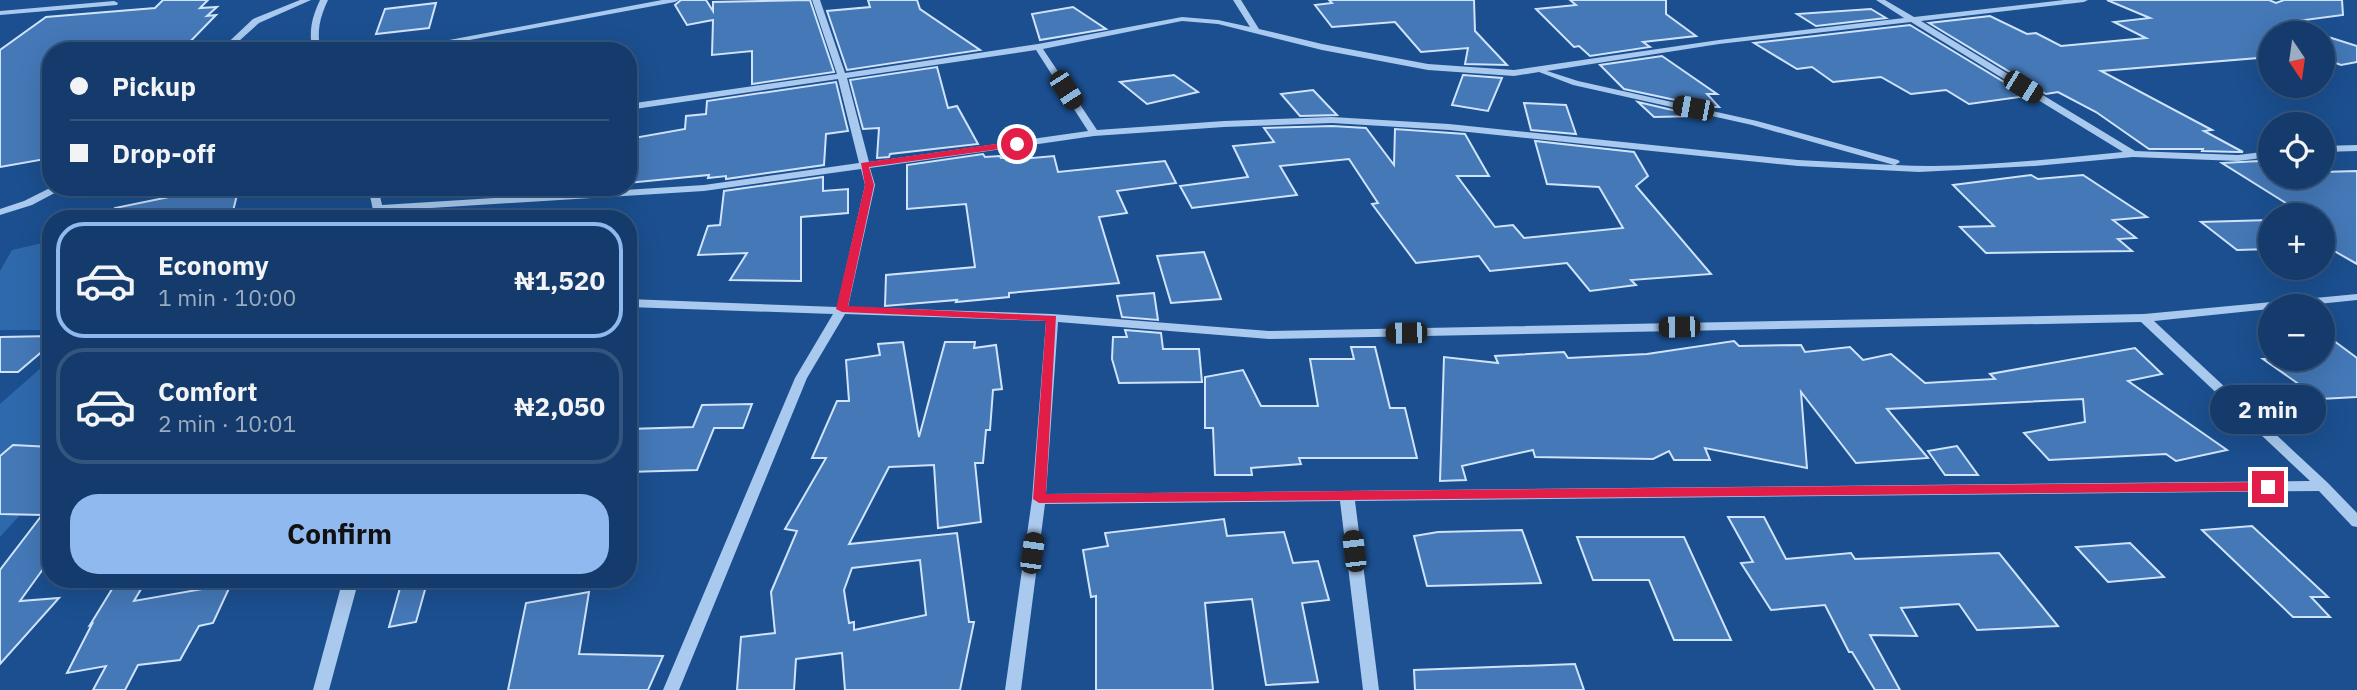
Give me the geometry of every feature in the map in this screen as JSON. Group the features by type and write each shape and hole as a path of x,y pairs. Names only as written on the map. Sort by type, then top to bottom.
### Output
{"street":[{"path":"0,20 31,0"},
{"path":"233,42 256,21 307,0"},
{"path":"314,42 315,18 324,0"},
{"path":"444,42 675,0"},
{"path":"671,690 801,378 842,309 870,185 842,77 816,0"},
{"path":"1237,0 1255,29"},
{"path":"1881,0 2133,154"},
{"path":"637,106 1038,47 1182,19 1200,18 1322,47 1428,67 1480,72 1541,71 1631,54 2084,0"},
{"path":"0,13 114,3"},
{"path":"1038,47 1094,134"},
{"path":"1541,71 1576,83 1740,119 1919,169"},
{"path":"637,193 704,188 1094,134 1224,124 1332,120 1450,127 1798,163 1919,169 2035,163 2133,154 2238,158 2258,156"},
{"path":"2335,149 2357,148"},
{"path":"0,212 42,196"},
{"path":"430,210 604,196"},
{"path":"637,303 1052,318 1269,335 2144,318 2357,297"},
{"path":"1013,690 1039,499 1052,318"},
{"path":"2144,318 2323,486 2357,522"},
{"path":"1039,499 2323,486"},
{"path":"1347,496 1371,690"},
{"path":"321,690 349,588"}],"shaded area":[{"path":"42,243 42,330 0,330 0,271 12,250"},
{"path":"42,367 42,491 0,537 0,404"}],"building":[{"path":"163,0 208,0 200,8 217,7 207,16 216,15 190,42 42,42 42,160 0,167 0,50 46,17 155,8"},
{"path":"681,0 706,0 713,11 713,2 810,0 834,72 752,84 752,51 712,55 713,20 687,25 675,5"},
{"path":"868,0 917,0 920,9 980,50 847,70 827,11 870,7"},
{"path":"1329,0 1474,0 1475,31 1507,65 1465,64 1468,48 1421,52 1395,22 1332,27 1315,5 1332,3"},
{"path":"1570,0 1666,0 1666,14 1696,36 1643,42 1650,47 1590,56 1579,46 1574,47 1536,9 1576,5"},
{"path":"2107,0 2269,0 2276,3 2284,0 2342,0 2343,15 2298,21 2258,21 2258,58 2101,71 2212,130 2204,131 2243,152 2149,149 2096,112 2058,92 2046,94 1929,23 1990,16 2027,34 2036,33 2061,46 2146,38 2114,22 2150,18"},
{"path":"436,3 429,28 376,34 385,9"},
{"path":"1073,7 1106,29 1040,40 1032,14"},
{"path":"1871,9 1886,18 1816,26 1797,14"},
{"path":"1910,25 2027,96 1969,104 1946,90 1911,94 1881,77 1833,82 1812,67 1797,69 1754,43"},
{"path":"2335,39 2357,46 2357,62 2341,65 2335,63"},
{"path":"1662,56 1717,94 1707,94 1719,107 1624,89 1600,65"},
{"path":"937,67 948,108 957,106 978,144 890,154 889,157 877,158 879,128 863,129 850,80"},
{"path":"1174,75 1198,92 1147,104 1120,82"},
{"path":"1463,75 1502,78 1488,111 1452,105"},
{"path":"836,82 848,131 826,134 824,165 726,179 726,176 708,178 709,175 637,182 637,137 685,129 686,116 706,114 707,101"},
{"path":"1313,90 1337,115 1300,116 1281,94"},
{"path":"1638,102 1698,116 1654,117"},
{"path":"1524,103 1566,105 1576,134 1531,130"},
{"path":"1264,128 1366,128 1394,165 1395,129 1465,134 1489,176 1457,176 1495,227 1513,225 1524,238 1623,228 1599,187 1547,184 1535,141 1634,152 1648,176 1636,186 1711,274 1631,280 1636,285 1590,291 1567,263 1490,271 1479,256 1416,263 1372,204 1378,203 1349,159 1280,166 1297,195 1192,208 1180,186 1248,177 1233,146 1274,142"},
{"path":"983,154 985,157 1001,158 1021,156 1021,159 1054,156 1058,172 1165,161 1176,183 1117,191 1127,213 1099,217 1119,283 1009,293 1009,297 885,306 886,275 975,267 966,204 907,209 907,165"},
{"path":"2258,161 2258,186 2222,163"},
{"path":"2357,171 2357,264 2335,251 2335,203 2286,203 2264,189 2335,189 2335,172"},
{"path":"2031,175 2038,179 2083,175 2147,217 2113,220 2136,238 2118,239 2132,251 1986,253 1960,227 1994,226 1953,185"},
{"path":"823,177 823,191 848,189 848,213 801,217 801,281 730,280 747,253 698,255 708,226 720,225 724,191"},
{"path":"174,196 237,196 233,210 115,208"},
{"path":"2258,220 2258,249 2237,250 2201,222"},
{"path":"1204,252 1221,299 1171,303 1157,256"},
{"path":"1154,293 1158,320 1122,317 1117,296"},
{"path":"1125,330 1161,333 1163,349 1199,349 1202,382 1119,383 1112,359 1113,337 1127,337"},
{"path":"42,336 42,352 18,372 0,372 0,337"},
{"path":"1734,341 1739,346 1801,345 1805,352 1850,347 1863,360 1891,354 1925,383 1995,379 1990,374 2135,348 2162,374 2128,381 2227,450 2176,461 2166,454 2049,460 2024,433 2085,422 2083,399 1887,409 1928,458 1856,463 1801,392 1807,468 1705,448 1710,460 1674,460 1669,451 1653,459 1535,457 1533,450 1462,466 1466,480 1440,481 1444,357 1498,363 1495,356 1564,352 1568,358 1647,354"},
{"path":"903,342 919,437 945,342 975,342 974,348 996,345 1002,389 993,390 990,430 986,430 983,463 975,463 981,522 938,528 934,465 889,467 849,544 957,533 969,622 974,622 960,690 845,690 842,653 796,659 794,690 737,690 741,637 775,633 771,592 797,531 785,529 826,458 812,458 837,401 849,401 846,360 880,355 878,344","holes":["920,560 926,615 854,630 854,622 849,623 844,590 852,568"]},
{"path":"2335,342 2357,358 2357,397 2320,399 2280,371 2335,371"},
{"path":"1351,347 1375,347 1390,408 1405,408 1417,458 1299,458 1301,464 1251,468 1252,475 1215,475 1213,428 1205,428 1205,377 1243,370 1261,406 1318,406 1310,359 1354,359"},
{"path":"752,404 743,428 714,428 697,470 637,472 637,429 693,427 702,405"},
{"path":"13,445 42,447 42,515 0,514 0,456"},
{"path":"1957,446 1978,475 1945,475 1928,451"},
{"path":"42,515 42,570 20,601 59,598 0,664 0,570"},
{"path":"1728,517 1764,517 1786,559 1851,553 1855,559 1999,553 2058,626 1977,630 1959,604 1901,608 1917,636 1870,635 1900,690 1875,690 1852,652 1849,652 1825,605 1771,610 1741,563 1753,562"},
{"path":"1224,519 1227,536 1284,532 1293,563 1318,561 1329,600 1302,603 1318,682 1266,685 1252,599 1205,603 1213,690 1096,690 1096,596 1091,597 1083,550 1108,546 1105,533"},
{"path":"2252,526 2328,597 2311,597 2330,617 2293,617 2202,530"},
{"path":"1522,530 1541,583 1427,586 1414,536 1438,532"},
{"path":"1577,537 1684,537 1731,640 1674,640 1649,580 1593,580"},
{"path":"2130,543 2164,577 2108,582 2076,547"},
{"path":"113,588 142,588 134,601 208,588 229,588 213,623 199,626 180,660 138,665 125,690 93,690 106,666 67,673 92,624 90,625"},
{"path":"400,588 425,588 416,622 389,627"},
{"path":"589,592 579,654 663,656 648,690 508,690 526,603"},
{"path":"1575,664 1584,690 1415,690 1414,670"}],"route":[{"path":"1017,144 864,165 870,185 842,309 1052,318 1039,499 2268,487"}]}
